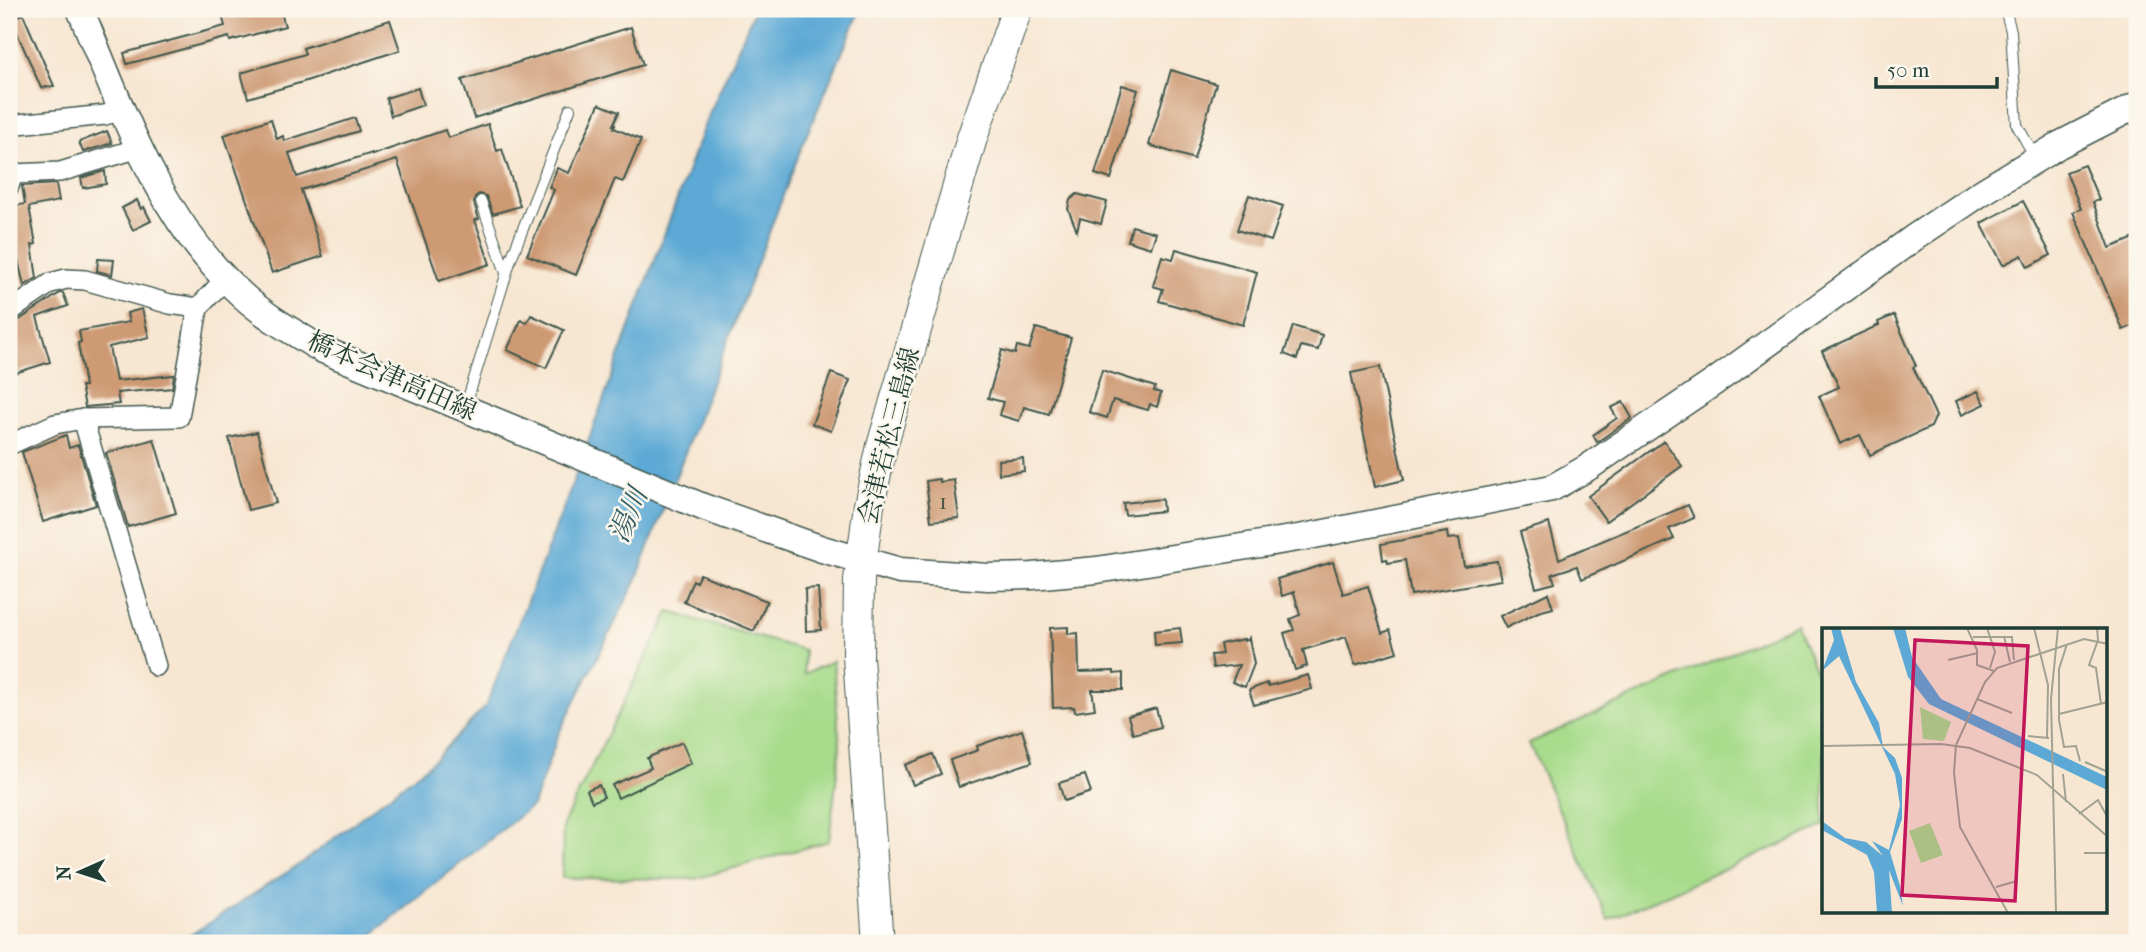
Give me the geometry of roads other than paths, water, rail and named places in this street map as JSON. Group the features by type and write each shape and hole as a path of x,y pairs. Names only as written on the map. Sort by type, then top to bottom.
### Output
{"main road":[{"name":"会津若松三島線","path":"878,943 854,656 861,561 869,505 882,446 972,138 1017,9"}],"street":[{"name":"橋本会津高田線","path":"80,9 139,148 174,212 197,247 225,279 242,296 279,324 321,349 704,507 779,535 900,571 967,576 1032,576 1097,570 1304,537 1552,488 1621,446 1713,383 1979,194 2059,145 2137,105"},
{"path":"9,125 105,115 122,110"},
{"path":"9,186 13,174 60,172 139,148"},
{"path":"9,312 51,283 66,279 85,280 170,304 198,308"},
{"path":"9,445 55,424 83,419 179,417 198,308 225,279"},
{"path":"83,419 156,666"}],"lane":[{"path":"2005,9 2011,32 2017,125 2036,159"},
{"path":"465,409 506,274 570,109"},
{"path":"481,201 506,274"}],"water":[{"name":"湯川","path":"755,9 861,9 804,141 636,581 559,733 533,805 364,943 178,943 306,860 431,763 486,706 565,504 704,126"}]}
